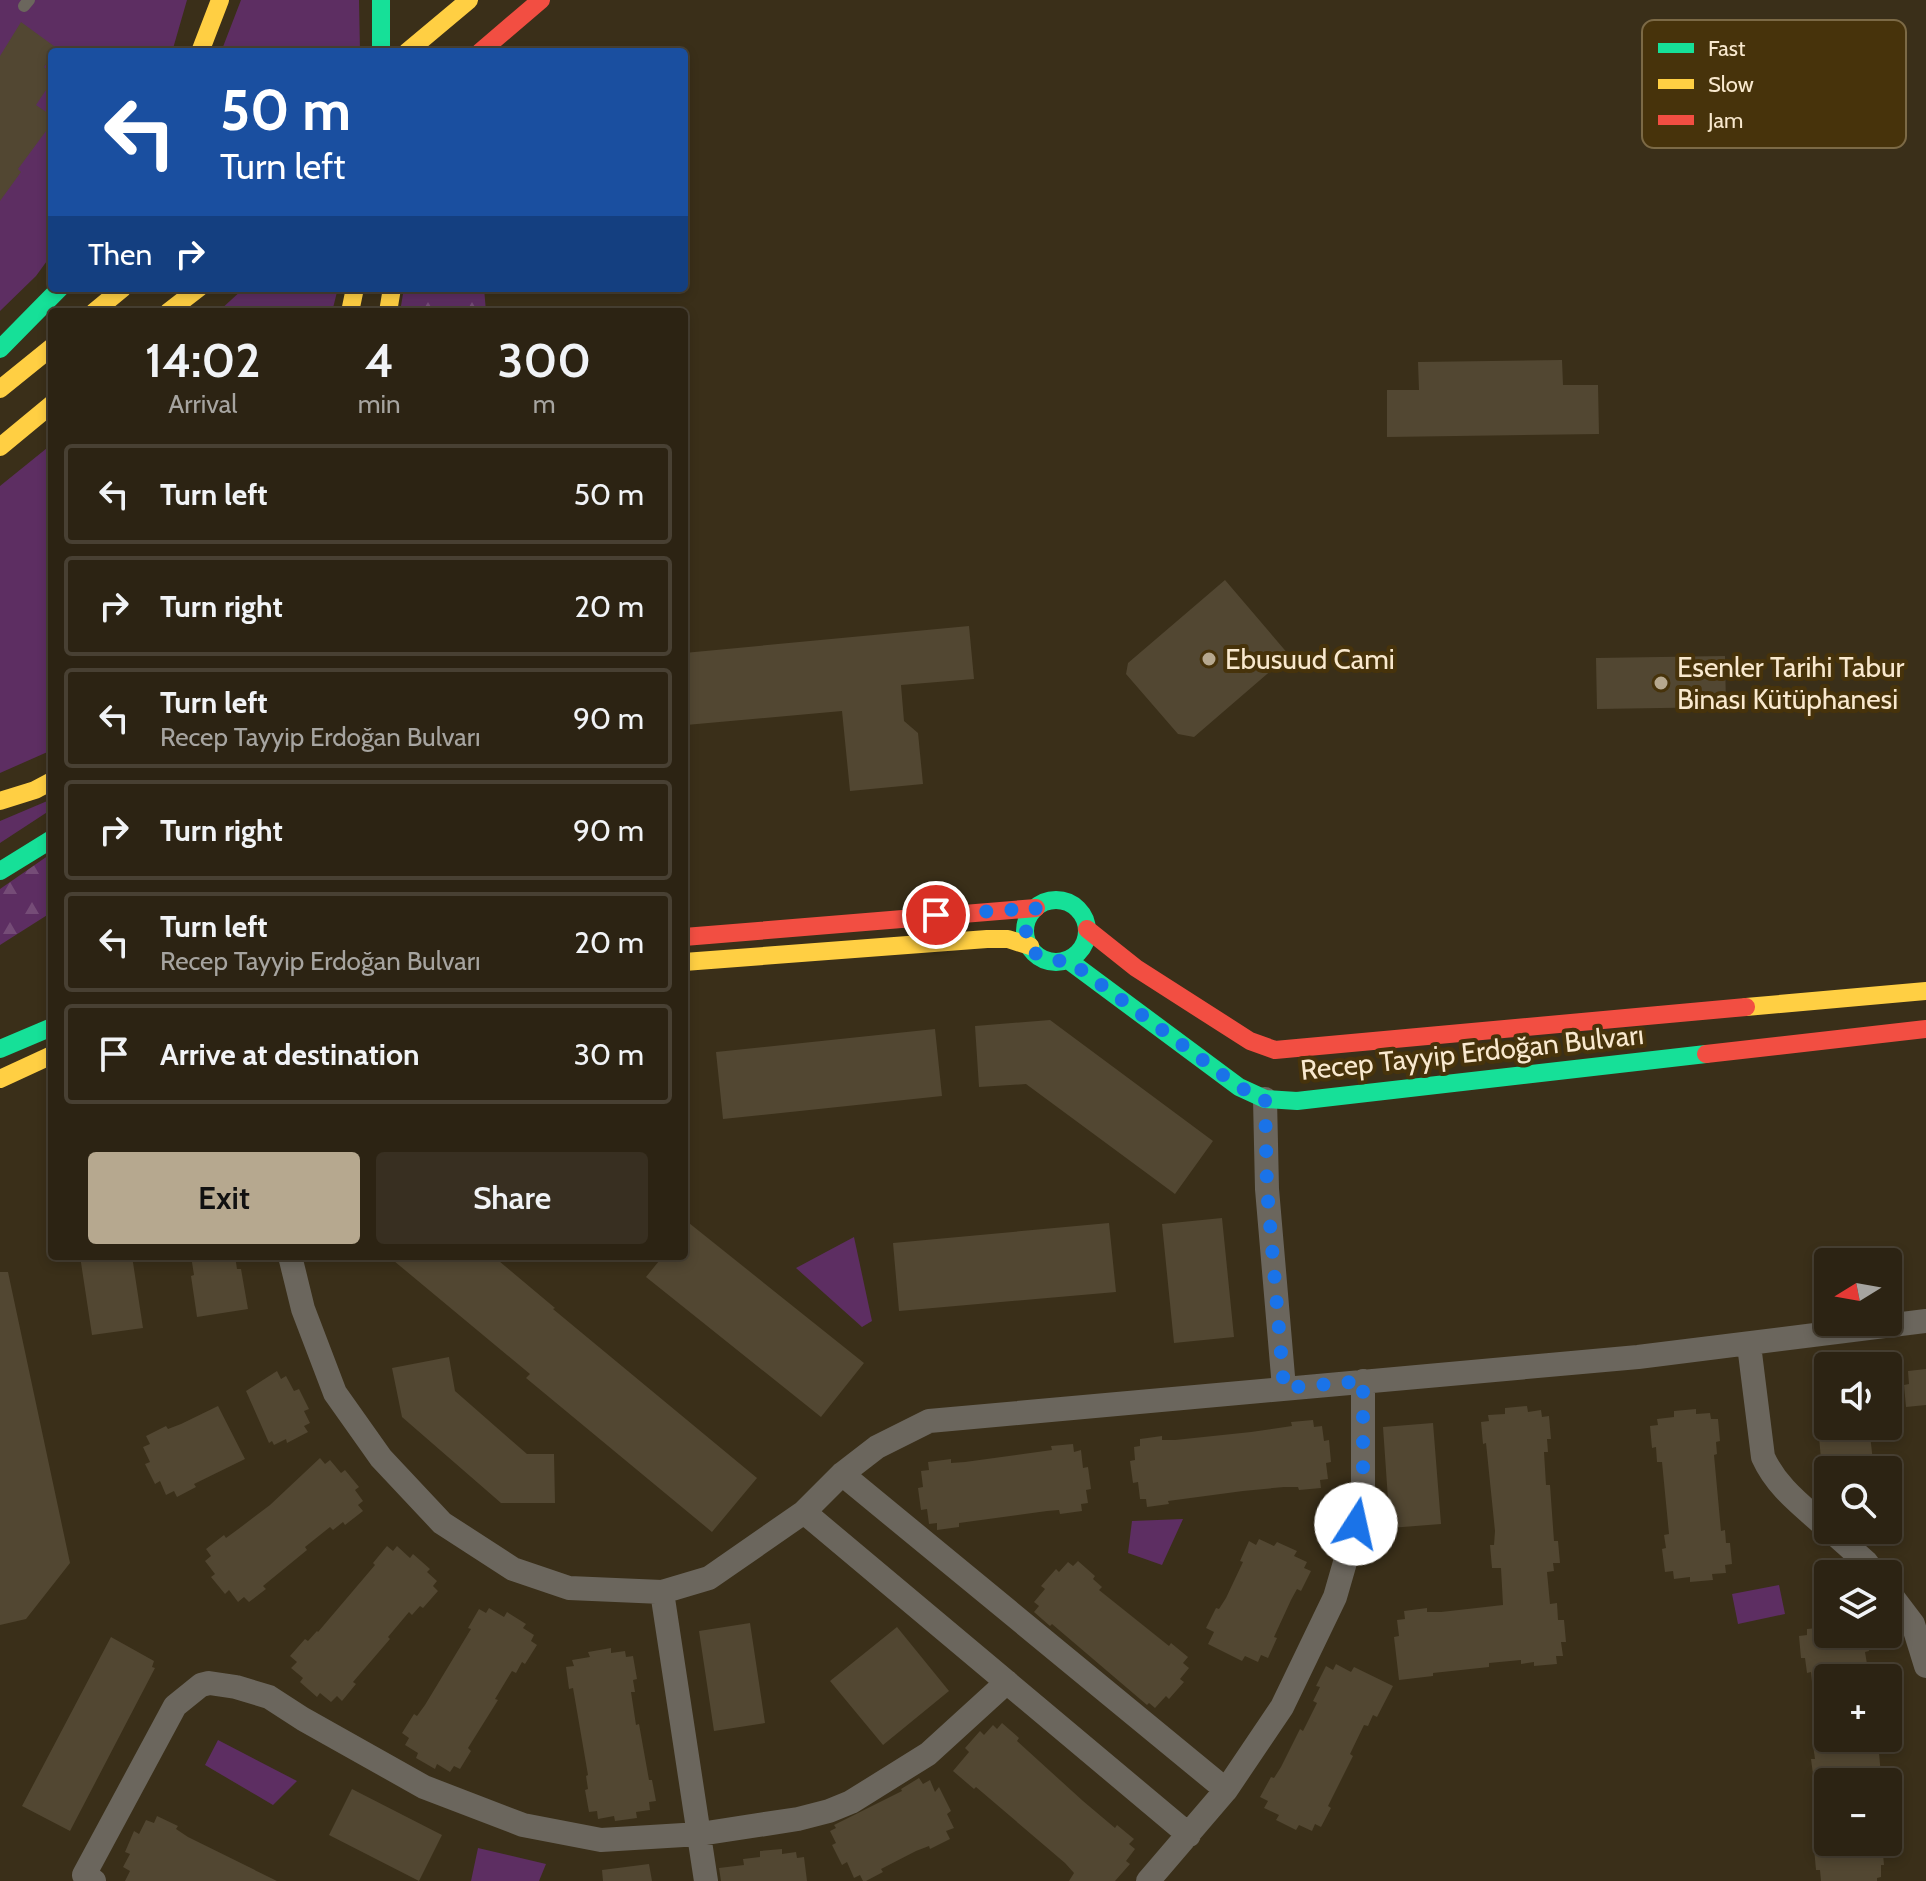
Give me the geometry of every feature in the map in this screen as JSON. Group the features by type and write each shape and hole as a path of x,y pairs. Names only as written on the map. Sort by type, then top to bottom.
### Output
{"main road":[{"path":"202,48 220,0"},
{"path":"381,0 381,48"},
{"path":"412,48 469,0"},
{"path":"485,48 541,0"},
{"path":"417,48 418,14"},
{"path":"0,349 57,292"},
{"path":"99,308 118,292"},
{"path":"173,308 194,292"},
{"path":"0,389 48,350"},
{"path":"0,447 48,407"},
{"path":"0,457 20,430"},
{"path":"0,801 48,783"},
{"path":"0,871 48,841"},
{"path":"688,962 1008,939 1030,946 1043,959 1055,962 1068,960 1079,953 1086,942 1085,918 1068,902 1045,902 1028,917 1025,929 1030,946"},
{"path":"688,937 1036,908"},
{"name":"Recep Tayyip Erdoğan Bulvarı","path":"1087,929 1136,968 1250,1041 1275,1050 1926,991"},
{"name":"Recep Tayyip Erdoğan Bulvarı","path":"1068,960 1239,1087 1265,1099 1297,1101 1926,1029"},
{"path":"0,1049 48,1029"},
{"path":"0,1079 48,1057"}],"street":[{"path":"1265,1099 1267,1189 1284,1388"},
{"path":"291,1260 303,1309 335,1393 381,1458 442,1523 513,1569 569,1588 662,1592 709,1578 804,1512 842,1474 877,1447 929,1421 1749,1345 1926,1321"},
{"path":"1749,1345 1763,1457 1770,1472 1785,1490 1814,1516"},
{"path":"1148,1881 1226,1790 1282,1707 1335,1597 1363,1500 1363,1381"},
{"path":"842,1474 1226,1790"},
{"path":"804,1512 1189,1835"},
{"path":"1846,1544 1864,1560"},
{"path":"662,1592 706,1881"},
{"path":"1902,1609 1913,1624 1926,1666"},
{"path":"94,1881 84,1875 175,1706 201,1685 209,1683 269,1697 424,1787 523,1825 601,1840 700,1834 798,1819 829,1811 851,1802 928,1754 1007,1682"}],"green space":[{"path":"0,0 187,0 173,48 48,48 48,260 36,276 0,311"},
{"path":"241,0 359,0 360,48 223,48"},
{"path":"240,292 337,292 333,308 222,308"},
{"path":"403,292 484,292 486,308 401,308"},
{"path":"48,447 48,752 0,773 0,486"},
{"path":"48,801 48,812 0,843 0,821"},
{"path":"48,856 48,915 0,945 0,889"},
{"path":"854,1237 872,1321 862,1327 796,1268"},
{"path":"1183,1519 1162,1565 1128,1553 1132,1521"},
{"path":"1779,1585 1785,1614 1738,1624 1732,1594"},
{"path":"218,1740 297,1781 273,1805 205,1765"},
{"path":"478,1848 546,1864 539,1881 471,1881"}],"building":[{"path":"21,22 57,48 48,48 48,62 44,67 48,70 48,87 36,105 48,113 48,128 18,169 21,172 0,201 0,56"},
{"path":"1562,360 1563,385 1598,385 1599,434 1387,437 1387,390 1419,390 1418,362"},
{"name":"Ebusuud Cami","path":"1225,580 1289,655 1194,737 1178,734 1126,674 1128,663"},
{"path":"969,626 974,679 901,685 904,721 918,733 923,784 850,791 842,711 688,725 688,653"},
{"name":"Esenler Tarihi Tabur Binası Kütüphanesi","path":"1725,656 1726,707 1597,709 1596,658"},
{"path":"1050,1020 1213,1141 1175,1194 1026,1084 979,1087 975,1026"},
{"path":"935,1029 942,1096 723,1119 716,1052"},
{"path":"1222,1218 1234,1337 1174,1343 1162,1224"},
{"path":"688,1222 864,1363 821,1417 646,1277 660,1260 688,1260"},
{"path":"1109,1223 1116,1292 899,1311 893,1243"},
{"path":"81,1260 133,1260 143,1328 92,1335"},
{"path":"192,1260 236,1260 237,1269 241,1269 248,1309 197,1317 191,1276 194,1275"},
{"path":"393,1260 498,1260 757,1478 712,1532 526,1378 530,1374"},
{"path":"0,1272 8,1272 70,1563 26,1619 0,1625"},
{"path":"449,1357 455,1391 527,1454 554,1454 555,1503 501,1503 402,1417 392,1368"},
{"path":"1926,1369 1926,1405 1906,1407 1904,1385 1909,1384 1908,1371"},
{"path":"277,1371 281,1379 286,1376 294,1391 299,1389 309,1409 304,1411 310,1423 304,1426 308,1432 287,1443 286,1439 274,1445 272,1441 269,1443 246,1391"},
{"path":"218,1406 245,1459 194,1484 196,1487 177,1497 174,1491 166,1495 160,1481 155,1484 145,1464 150,1462 143,1447 150,1444 146,1436"},
{"path":"1527,1406 1528,1412 1541,1410 1542,1417 1549,1416 1551,1439 1547,1439 1548,1452 1544,1452 1546,1485 1550,1485 1554,1541 1558,1541 1560,1563 1553,1563 1554,1571 1547,1572 1550,1604 1557,1603 1558,1620 1564,1620 1566,1642 1561,1642 1563,1656 1556,1656 1557,1664 1534,1666 1534,1662 1521,1664 1521,1660 1489,1663 1489,1667 1399,1680 1394,1637 1399,1636 1397,1620 1405,1619 1404,1611 1427,1608 1427,1612 1441,1612 1503,1605 1501,1568 1492,1568 1490,1545 1494,1545 1495,1531 1481,1422 1489,1421 1488,1415 1505,1414 1505,1408"},
{"path":"1696,1409 1696,1414 1710,1413 1711,1419 1718,1419 1720,1441 1716,1442 1717,1454 1714,1455 1721,1531 1725,1530 1726,1543 1730,1543 1732,1564 1725,1565 1726,1573 1712,1574 1713,1580 1690,1582 1690,1577 1674,1579 1673,1571 1665,1572 1662,1549 1666,1548 1664,1535 1669,1534 1662,1462 1657,1462 1656,1447 1652,1448 1650,1426 1658,1425 1657,1419 1674,1417 1674,1411"},
{"path":"1313,1420 1314,1427 1322,1426 1324,1441 1329,1440 1331,1462 1326,1463 1328,1479 1320,1480 1321,1488 1299,1490 1298,1487 1284,1487 1243,1491 1168,1501 1169,1504 1147,1507 1146,1499 1140,1499 1138,1482 1133,1483 1130,1461 1135,1460 1134,1447 1140,1446 1140,1439 1162,1436 1162,1440 1175,1440 1251,1432"},
{"path":"1433,1423 1441,1524 1390,1528 1383,1427"},
{"path":"1819,1440 1871,1440 1872,1456 1821,1456"},
{"path":"1073,1444 1074,1452 1081,1450 1083,1468 1088,1467 1091,1489 1086,1490 1088,1503 1081,1504 1082,1511 1060,1514 1059,1510 1047,1511 959,1523 959,1527 937,1530 937,1523 929,1524 927,1509 921,1510 918,1488 923,1487 921,1471 929,1470 928,1462 951,1459 951,1463 965,1462 1052,1450 1051,1446"},
{"path":"320,1458 325,1464 330,1460 341,1473 345,1470 359,1487 355,1490 363,1501 358,1505 363,1511 345,1525 343,1522 333,1530 330,1527 249,1602 244,1597 238,1602 229,1590 225,1594 211,1577 215,1574 205,1561 211,1556 206,1549 270,1505"},
{"path":"1259,1539 1274,1546 1277,1542 1297,1551 1294,1556 1307,1562 1304,1568 1311,1571 1301,1591 1297,1589 1291,1600 1268,1658 1261,1655 1258,1662 1245,1656 1242,1661 1208,1644 1214,1632 1206,1628 1216,1608 1219,1609 1226,1598 1249,1541 1256,1545"},
{"path":"387,1546 393,1551 397,1546 410,1558 413,1554 430,1569 427,1572 437,1581 433,1586 438,1591 423,1608 420,1606 412,1615 409,1612 353,1682 356,1684 342,1701 337,1696 331,1702 320,1693 317,1697 300,1682 303,1678 291,1668 297,1662 290,1656 305,1639 308,1641 318,1632 375,1565 373,1563"},
{"path":"1078,1561 1095,1576 1093,1579 1102,1587 1099,1590 1169,1646 1171,1643 1188,1657 1183,1663 1189,1668 1180,1679 1184,1682 1169,1699 1166,1696 1155,1708 1149,1703 1147,1705 1034,1612 1039,1606 1034,1602 1045,1589 1041,1586 1056,1569 1059,1572 1068,1562 1073,1566"},
{"path":"489,1608 504,1617 507,1612 526,1624 523,1628 534,1635 531,1641 537,1645 525,1664 522,1662 516,1673 512,1671 468,1748 471,1751 460,1769 454,1766 450,1772 437,1764 435,1769 416,1758 418,1753 405,1745 409,1738 402,1733 414,1714 417,1716 425,1705 471,1629 468,1628 479,1609 486,1613"},
{"path":"750,1623 765,1723 714,1731 699,1631"},
{"path":"897,1627 949,1691 883,1745 830,1681"},
{"path":"1814,1628 1814,1648 1869,1648 1865,1652 1867,1664 1814,1664 1814,1703 1811,1672 1807,1673 1805,1658 1801,1658 1799,1636 1807,1635 1807,1629"},
{"path":"111,1637 154,1661 152,1667 155,1668 70,1831 22,1806"},
{"path":"611,1648 611,1653 625,1651 626,1657 633,1656 637,1679 633,1680 635,1692 631,1692 636,1725 639,1724 656,1801 649,1802 650,1810 636,1812 637,1818 615,1821 614,1816 598,1819 597,1811 589,1812 585,1790 588,1789 588,1775 573,1688 569,1689 566,1667 574,1666 572,1660 590,1657 588,1652"},
{"path":"1336,1664 1351,1672 1354,1667 1393,1686 1377,1717 1373,1715 1368,1726 1364,1725 1321,1827 1315,1824 1312,1831 1299,1825 1296,1830 1276,1820 1279,1815 1264,1808 1268,1801 1260,1797 1271,1777 1274,1778 1281,1767 1300,1729 1303,1731 1317,1703 1313,1701 1320,1687 1316,1686 1326,1666 1333,1670"},
{"path":"1002,1723 1019,1738 1017,1741 1083,1801 1115,1828 1117,1825 1134,1839 1129,1844 1135,1849 1126,1861 1130,1864 1115,1881 1069,1881 1074,1873 1065,1863 953,1771 969,1752 965,1748 980,1731 984,1735 993,1725 997,1729"},
{"path":"1814,1752 1876,1752 1879,1753 1880,1768 1814,1768 1814,1782 1811,1759 1815,1759"},
{"path":"919,1778 923,1784 930,1780 935,1792 939,1787 951,1811 947,1814 954,1828 946,1831 950,1839 930,1849 929,1846 916,1851 881,1869 883,1872 866,1881 860,1875 854,1878 847,1862 842,1865 832,1845 836,1843 830,1831 836,1828 834,1825 902,1791"},
{"path":"352,1789 442,1835 419,1881 329,1835"},
{"path":"157,1816 178,1826 176,1829 188,1837 277,1881 125,1881 130,1871 123,1867 130,1854 125,1852 134,1831 139,1834 146,1820 154,1823"},
{"path":"782,1849 782,1854 796,1852 797,1858 804,1857 807,1881 721,1881 719,1868 744,1865 743,1859 760,1857 760,1851"},
{"path":"1815,1856 1883,1856 1884,1865 1881,1865 1881,1877 1877,1881 1821,1881 1820,1870 1816,1870"},
{"path":"649,1864 652,1881 603,1881 602,1870"}],"traffic: fast":[{"path":"381,0 381,48"},
{"path":"0,349 56,292"},
{"path":"0,871 48,841"},
{"path":"1056,900 1078,909 1087,931 1078,953 1056,962 1034,953 1025,931 1034,909 1056,900"},
{"path":"1068,960 1239,1087 1265,1099 1297,1101 1706,1054"},
{"path":"0,1049 48,1029"}],"traffic: slow":[{"path":"202,48 220,0"},
{"path":"412,48 469,0"},
{"path":"99,308 118,292"},
{"path":"173,308 194,292"},
{"path":"351,308 354,292"},
{"path":"389,308 391,292"},
{"path":"0,389 48,350"},
{"path":"0,447 48,407"},
{"path":"0,801 48,783"},
{"path":"688,962 987,939 1008,939 1030,946"},
{"path":"1746,1007 1926,991"},
{"path":"0,1079 48,1057"}],"traffic: jam":[{"path":"485,48 541,0"},
{"path":"688,937 1036,908"},
{"path":"1087,929 1136,968 1250,1041 1275,1050 1746,1007"},
{"path":"1706,1054 1926,1029"}],"place":[{"name":"Ebusuud Cami","path":"1209,659"},
{"name":"Esenler Tarihi Tabur Binası Kütüphanesi","path":"1661,683"}],"route":[{"path":"936,915 1036,908 1028,917 1025,929 1026,940 1033,951 1043,959 1055,962 1068,960 1239,1087 1265,1099 1267,1189 1284,1388 1363,1381 1363,1500 1356,1524"}]}
